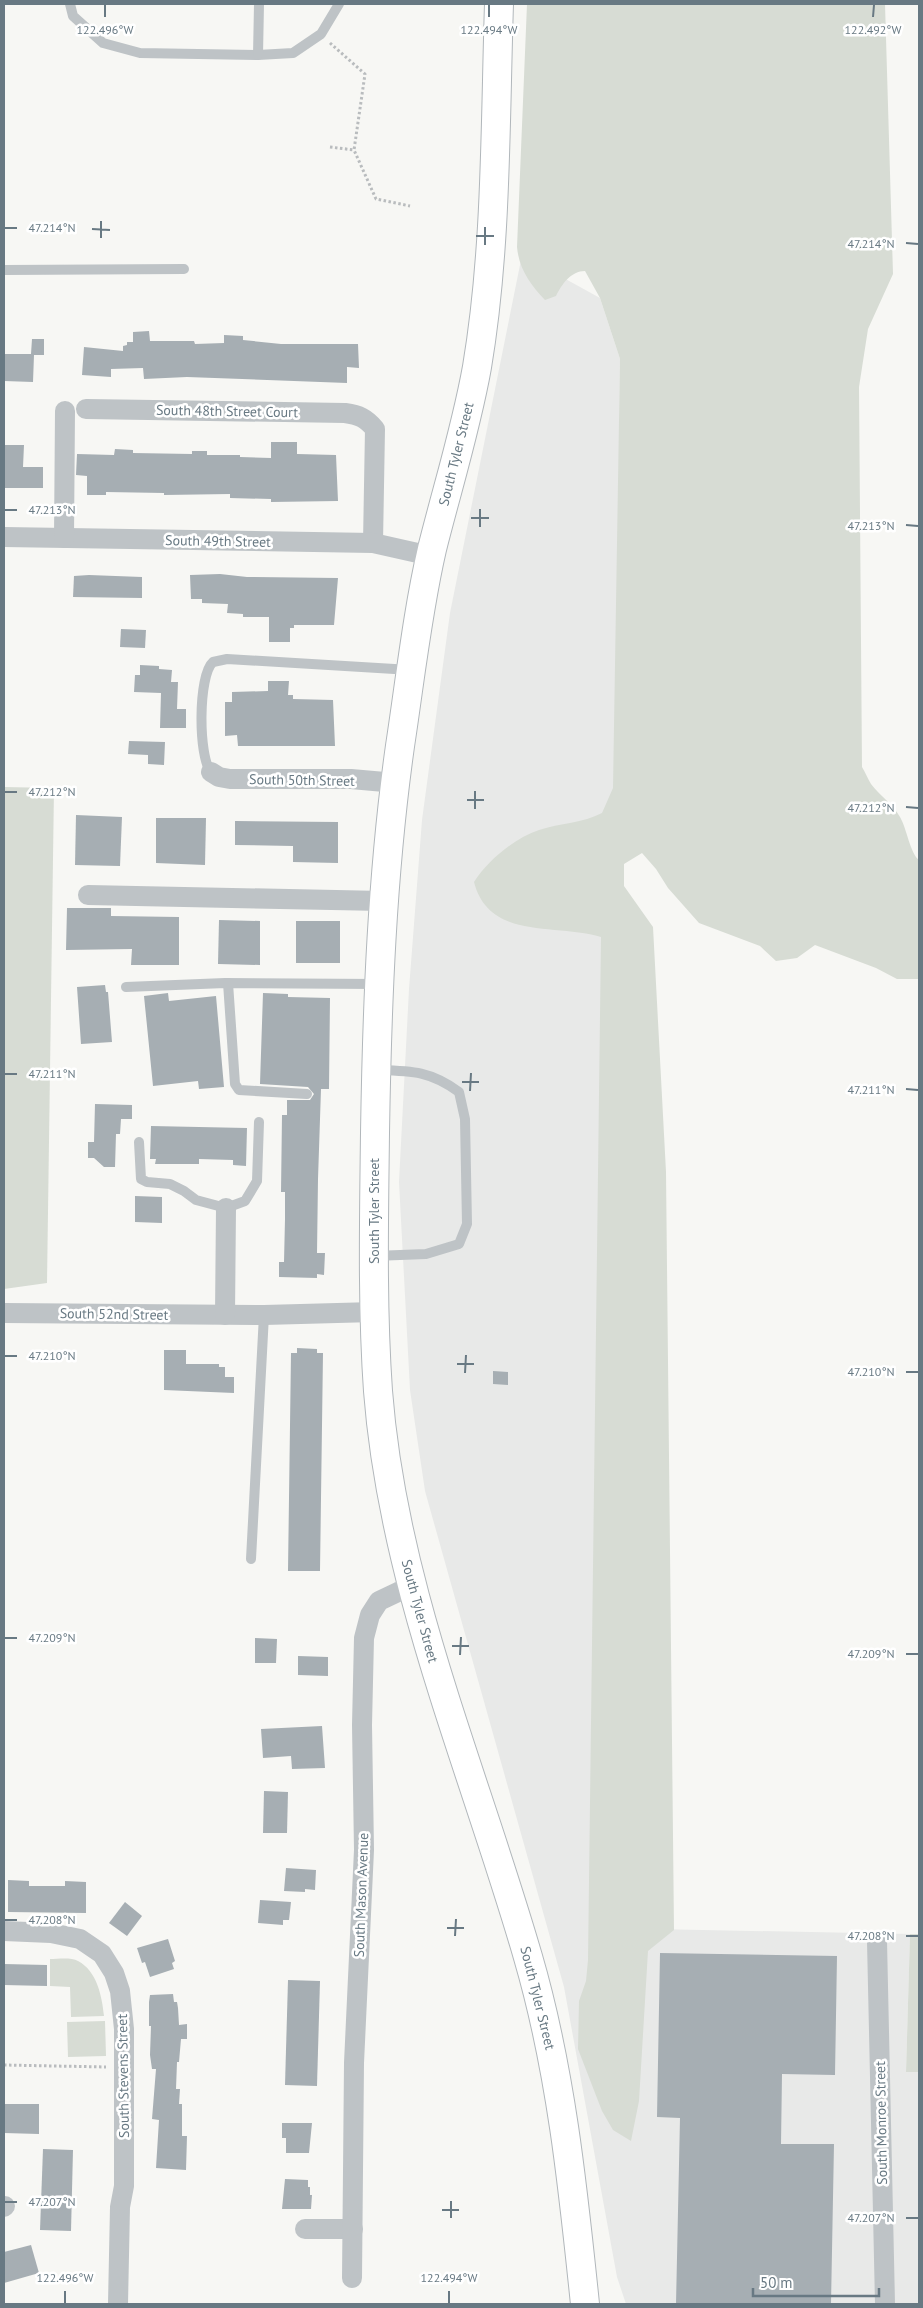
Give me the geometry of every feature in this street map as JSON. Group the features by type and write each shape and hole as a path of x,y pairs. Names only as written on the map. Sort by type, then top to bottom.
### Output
{"main road":[{"name":"South Tyler Street","path":"499,4 491,224 485,307 476,370 431,556 396,783 383,901 376,1070 374,1312 385,1457 394,1511 428,1644 488,1824 541,2004 560,2097 585,2304"}],"street":[{"name":"South 48th Street Court","path":"86,409 345,413 367,419 374,429 372,544"},
{"path":"64,538 65,411"},
{"name":"South 49th Street","path":"4,537 372,544 431,556"},
{"name":"South 50th Street","path":"210,772 218,777 230,779 351,780 396,783"},
{"path":"88,895 383,901"},
{"path":"225,1315 226,1208"},
{"name":"South 52nd Street","path":"4,1313 264,1315 374,1312"},
{"name":"South Mason Avenue","path":"352,2278 354,2063 364,1850 362,1725 364,1638 370,1615 379,1601 413,1588"},
{"name":"South Stevens Street","path":"4,1931 51,1932 71,1936 95,1948 106,1959 117,1982 122,2006 124,2077 124,2186 120,2207 118,2304"},
{"name":"South Monroe Street","path":"877,1941 885,2304"},
{"name":"South Stevens Street","path":"124,2186 132,2207 131,2304"},
{"path":"305,2229 353,2229"}],"lane":[{"path":"70,4 74,16 103,43 140,53 258,55 293,53 321,34 339,4"},
{"path":"258,55 259,4"},
{"path":"4,270 184,270"},
{"path":"210,772 204,757 202,727 206,672 214,662 227,658 412,670"},
{"path":"126,987 228,984 380,984"},
{"path":"228,984 234,1084 239,1090 253,1092 307,1094"},
{"path":"374,1256 426,1254 459,1244 467,1224 465,1119 459,1092 441,1078 409,1071 376,1070"},
{"path":"139,1142 141,1179 147,1182 170,1184 196,1200 226,1208 245,1201 257,1181 259,1122"},
{"path":"251,1560 264,1315"}],"path":[{"path":"321,34 365,74 354,150 376,199 410,206"},
{"path":"330,147 354,150"},
{"path":"4,2065 108,2067 109,2074 112,2076 124,2077"}],"shaded area":[{"path":"527,4 885,4 893,274 868,329 859,387 862,767 871,784 900,817 913,852 919,860 919,979 897,979 876,968 815,945 797,958 776,961 760,946 699,923 668,888 656,869 642,853 624,864 624,886 653,927 666,1172 674,1930 648,1951 639,2101 631,2141 613,2130 602,2111 578,2049 579,2001 586,1981 588,1960 601,937 509,922 494,914 482,901 474,882 494,858 521,838 539,830 587,819 602,813 613,788 620,359 600,298 585,271 575,273 564,283 556,296 545,300 526,276 518,255"},
{"path":"522,255 600,298 620,359 604,1928 910,1934 906,2071 919,2072 919,2304 626,2304 617,2277 564,1987 425,1491 410,1390 399,1182 409,989 422,820 450,613"},
{"path":"4,787 54,788 47,1283 4,1289"},
{"path":"910,1934 919,1934 919,2072 906,2072"},
{"path":"50,1959 75,1960 90,1971 100,1992 104,2016 71,2017 70,1987 50,1986"},
{"path":"105,2021 106,2056 68,2057 67,2022"}],"building":[{"path":"149,331 150,341 194,341 195,344 224,343 224,335 243,336 243,340 281,344 358,344 359,368 347,367 347,383 187,377 144,379 143,368 111,369 111,377 82,375 84,347 123,351 123,346 127,345 127,342 133,342 133,332"},
{"path":"32,339 44,339 44,355 34,355 33,382 4,381 4,354 31,354"},
{"path":"271,442 297,442 297,454 336,455 338,501 271,502 271,499 230,498 230,494 164,495 164,493 106,492 106,495 87,495 87,476 76,475 77,454 114,455 115,449 133,450 133,453 192,454 192,451 207,451 207,455 240,455 240,457 271,458"},
{"path":"4,445 24,445 23,467 43,467 43,488 4,488"},
{"path":"220,574 247,577 338,578 334,625 294,625 294,628 290,628 290,642 269,642 269,617 243,617 243,614 227,613 228,604 202,603 202,599 191,599 190,575"},
{"path":"74,576 142,577 142,598 73,597"},
{"path":"121,629 146,630 145,648 120,647"},
{"path":"140,665 159,666 159,669 172,670 171,682 178,682 177,709 186,709 186,728 160,728 161,693 134,692 135,675 140,675"},
{"path":"268,681 289,681 288,695 293,695 293,699 333,700 335,746 238,746 237,735 225,736 225,702 232,702 232,692 268,691"},
{"path":"129,741 165,742 164,765 148,764 148,755 128,754"},
{"path":"76,815 122,817 120,866 75,865"},
{"path":"156,818 206,818 205,865 156,863"},
{"path":"235,821 338,822 338,863 293,862 293,846 235,845"},
{"path":"67,908 111,908 111,916 179,917 179,965 131,965 132,949 66,950"},
{"path":"219,920 260,921 260,965 218,964"},
{"path":"296,921 340,921 340,963 296,963"},
{"path":"105,985 106,992 108,992 112,1042 81,1044 77,987"},
{"path":"168,993 169,1001 216,996 224,1087 199,1089 198,1081 153,1086 144,996"},
{"path":"263,993 288,994 288,997 330,998 329,1089 321,1089 318,1179 317,1253 325,1253 324,1275 317,1274 317,1278 279,1277 279,1262 284,1262 285,1219 285,1192 281,1192 282,1115 287,1115 287,1100 310,1100 314,1094 308,1087 260,1084"},
{"path":"95,1104 132,1105 132,1119 121,1119 120,1134 116,1134 115,1167 104,1167 94,1158 88,1158 88,1142 94,1142"},
{"path":"151,1126 247,1128 246,1166 233,1165 233,1160 199,1159 199,1164 155,1164 156,1159 150,1159"},
{"path":"135,1196 162,1197 162,1223 135,1222"},
{"path":"297,1348 317,1349 317,1353 323,1353 320,1571 288,1571 291,1353 297,1353"},
{"path":"164,1350 186,1350 186,1364 219,1364 219,1367 225,1367 225,1377 234,1377 234,1393 164,1390"},
{"path":"493,1371 508,1372 508,1385 493,1384"},
{"path":"255,1638 277,1639 276,1663 255,1663"},
{"path":"298,1656 328,1657 328,1676 298,1675"},
{"path":"322,1726 325,1768 292,1769 291,1756 263,1758 261,1729"},
{"path":"264,1791 288,1792 287,1833 263,1833"},
{"path":"286,1868 316,1870 315,1890 305,1889 305,1892 284,1891"},
{"path":"8,1880 29,1881 29,1886 65,1886 65,1881 86,1882 86,1913 8,1912"},
{"path":"260,1900 291,1902 289,1920 283,1920 283,1925 258,1923"},
{"path":"125,1902 142,1916 127,1936 109,1923"},
{"path":"168,1939 175,1961 172,1963 174,1969 150,1977 145,1962 142,1963 137,1948"},
{"path":"660,1953 837,1956 835,2075 782,2074 781,2144 834,2144 831,2304 676,2304 680,2118 657,2117"},
{"path":"4,1964 47,1965 47,1986 4,1985"},
{"path":"288,1980 320,1981 317,2086 285,2085"},
{"path":"173,1994 174,2002 177,2002 179,2025 187,2024 187,2039 181,2039 179,2062 177,2062 176,2089 180,2089 179,2104 182,2104 182,2136 187,2136 186,2170 156,2168 159,2120 152,2119 156,2069 152,2069 150,2055 150,1995"},
{"path":"4,2104 39,2104 39,2134 4,2133"},
{"path":"282,2123 312,2123 309,2153 286,2153 286,2138 282,2138"},
{"path":"43,2149 73,2150 71,2231 40,2230"},
{"path":"285,2179 308,2180 310,2195 312,2195 311,2209 282,2209"},
{"path":"31,2245 39,2273 4,2283 4,2252"}]}
